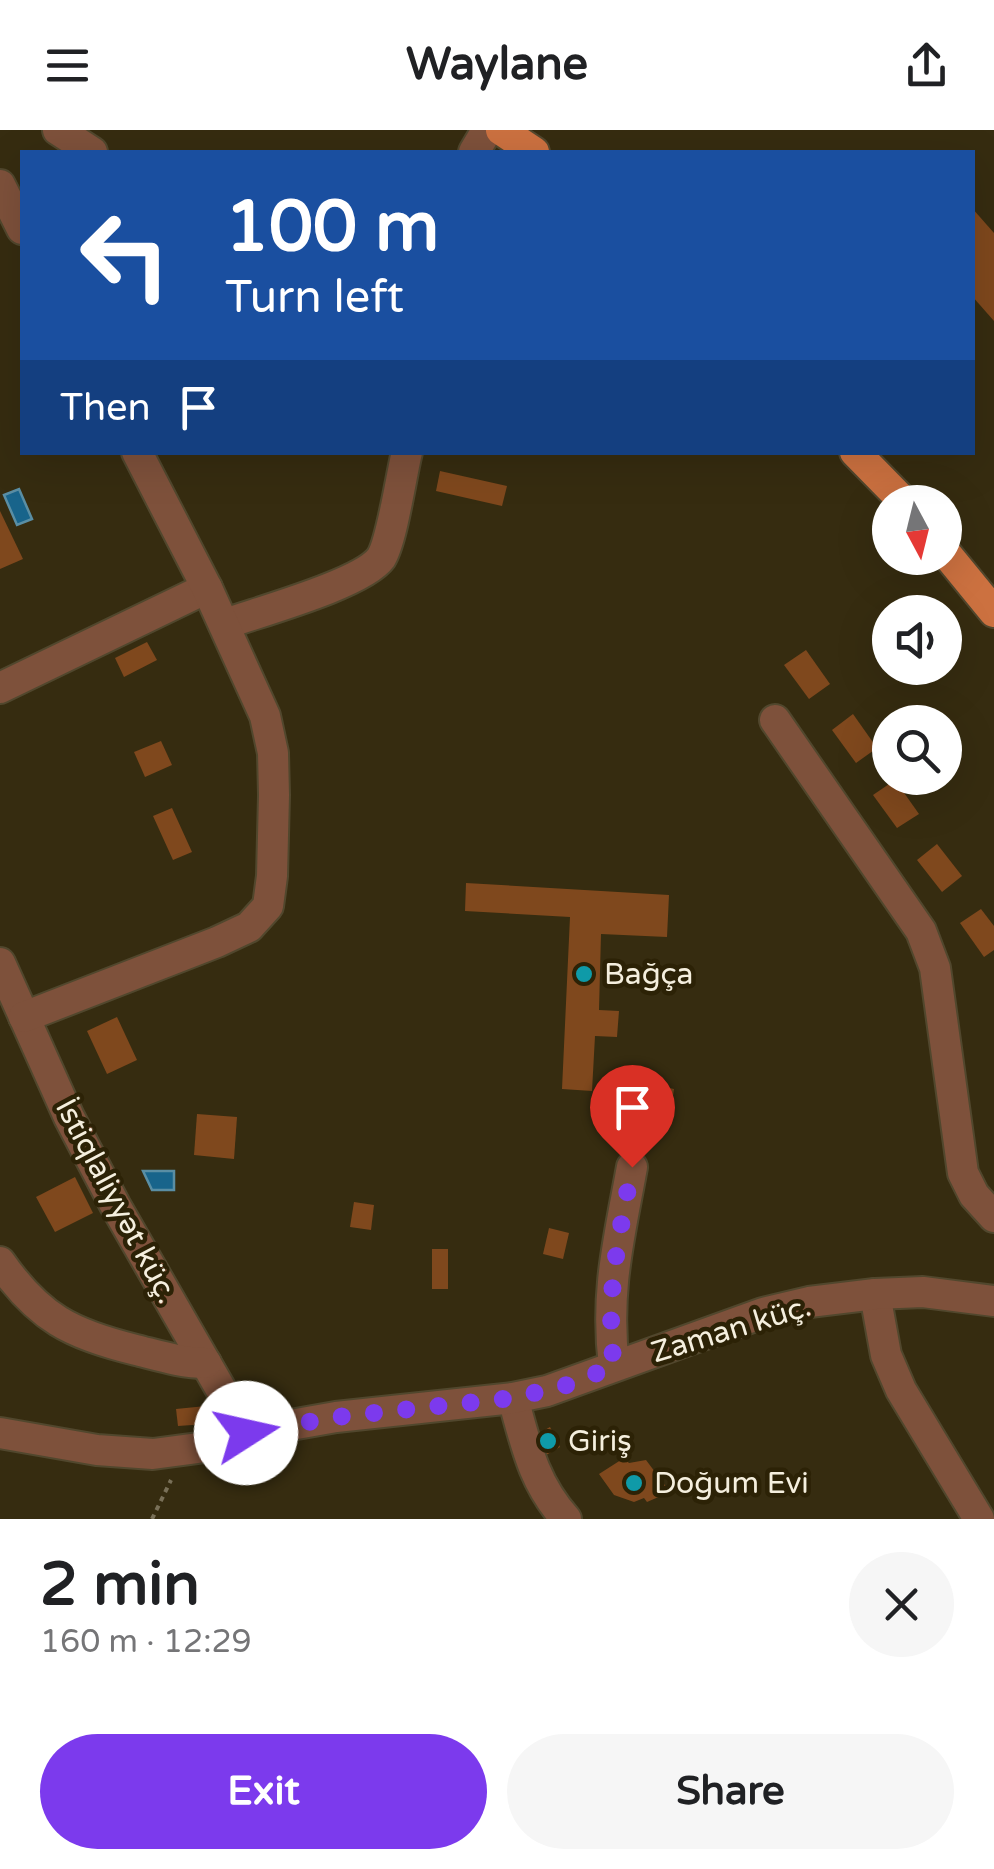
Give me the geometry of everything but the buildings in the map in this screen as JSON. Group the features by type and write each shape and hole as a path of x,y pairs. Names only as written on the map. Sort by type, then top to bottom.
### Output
{"main road":[{"path":"502,130 531,150"},
{"path":"858,455 887,485"},
{"path":"962,573 994,612"}],"street":[{"path":"58,130 89,150"},
{"path":"0,186 20,225"},
{"path":"24,1017 217,942 248,927 268,906 272,876 273,753 265,716 207,588 139,455"},
{"path":"224,624 372,568 384,554 405,455"},
{"path":"0,688 207,588"},
{"path":"775,720 921,931 935,968 963,1174 974,1196 994,1216"},
{"name":"İstiqlaliyyət küç.","path":"0,963 115,1205 246,1433"},
{"path":"614,1366 610,1290 632,1167"},
{"path":"0,1262 22,1294 86,1337 186,1363 206,1363"},
{"name":"Zaman küç.","path":"0,1432 97,1450 153,1454 177,1451 246,1433 336,1417 513,1398 571,1384 763,1313 809,1302 922,1292 994,1300"},
{"path":"875,1294 886,1355 901,1390 979,1519"},
{"path":"513,1398 536,1478 566,1519"}],"path":[{"path":"152,1519 169,1487 177,1451"}],"water":[{"path":"19,489 32,519 17,525 4,495"},
{"path":"143,1171 174,1171 174,1190 152,1190"}],"place":[{"name":"Bağça","path":"584,974"},
{"name":"Giriş","path":"548,1441"},
{"name":"Doğum Evi","path":"634,1483"}],"route":[{"path":"246,1433 336,1417 513,1398 571,1384 614,1366 610,1290 632,1167"}]}
